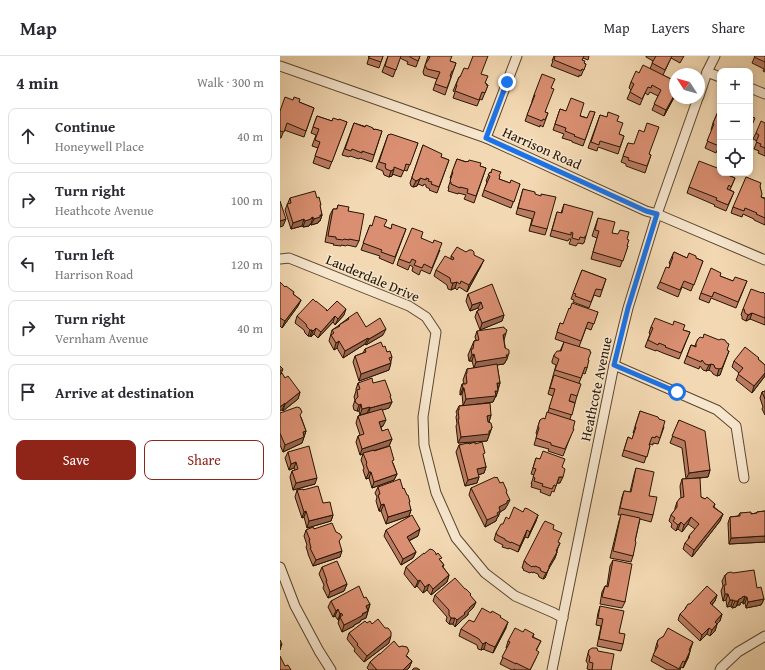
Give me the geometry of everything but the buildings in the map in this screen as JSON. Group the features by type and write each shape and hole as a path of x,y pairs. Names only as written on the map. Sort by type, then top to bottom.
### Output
{"street":[{"path":"486,138 517,56"},
{"name":"Heathcote Avenue","path":"705,78 716,56"},
{"name":"Harrison Road","path":"280,66 486,138 646,211 657,214 765,260"},
{"path":"707,72 717,76"},
{"path":"753,89 765,94"},
{"name":"Heathcote Avenue","path":"552,670 614,365 628,308 657,214 696,104"},
{"name":"Lauderdale Drive","path":"280,259 289,258 409,306 426,317 436,332 423,417 424,445 436,493 456,538 485,573 515,596 563,618"},
{"path":"614,365 717,410 736,426 744,478"},
{"path":"280,567 295,606 318,651 331,670"},
{"path":"720,670 738,652 765,636"}],"route":[{"path":"507,82 486,138 646,211 657,214 628,308 614,365 677,392"}]}
